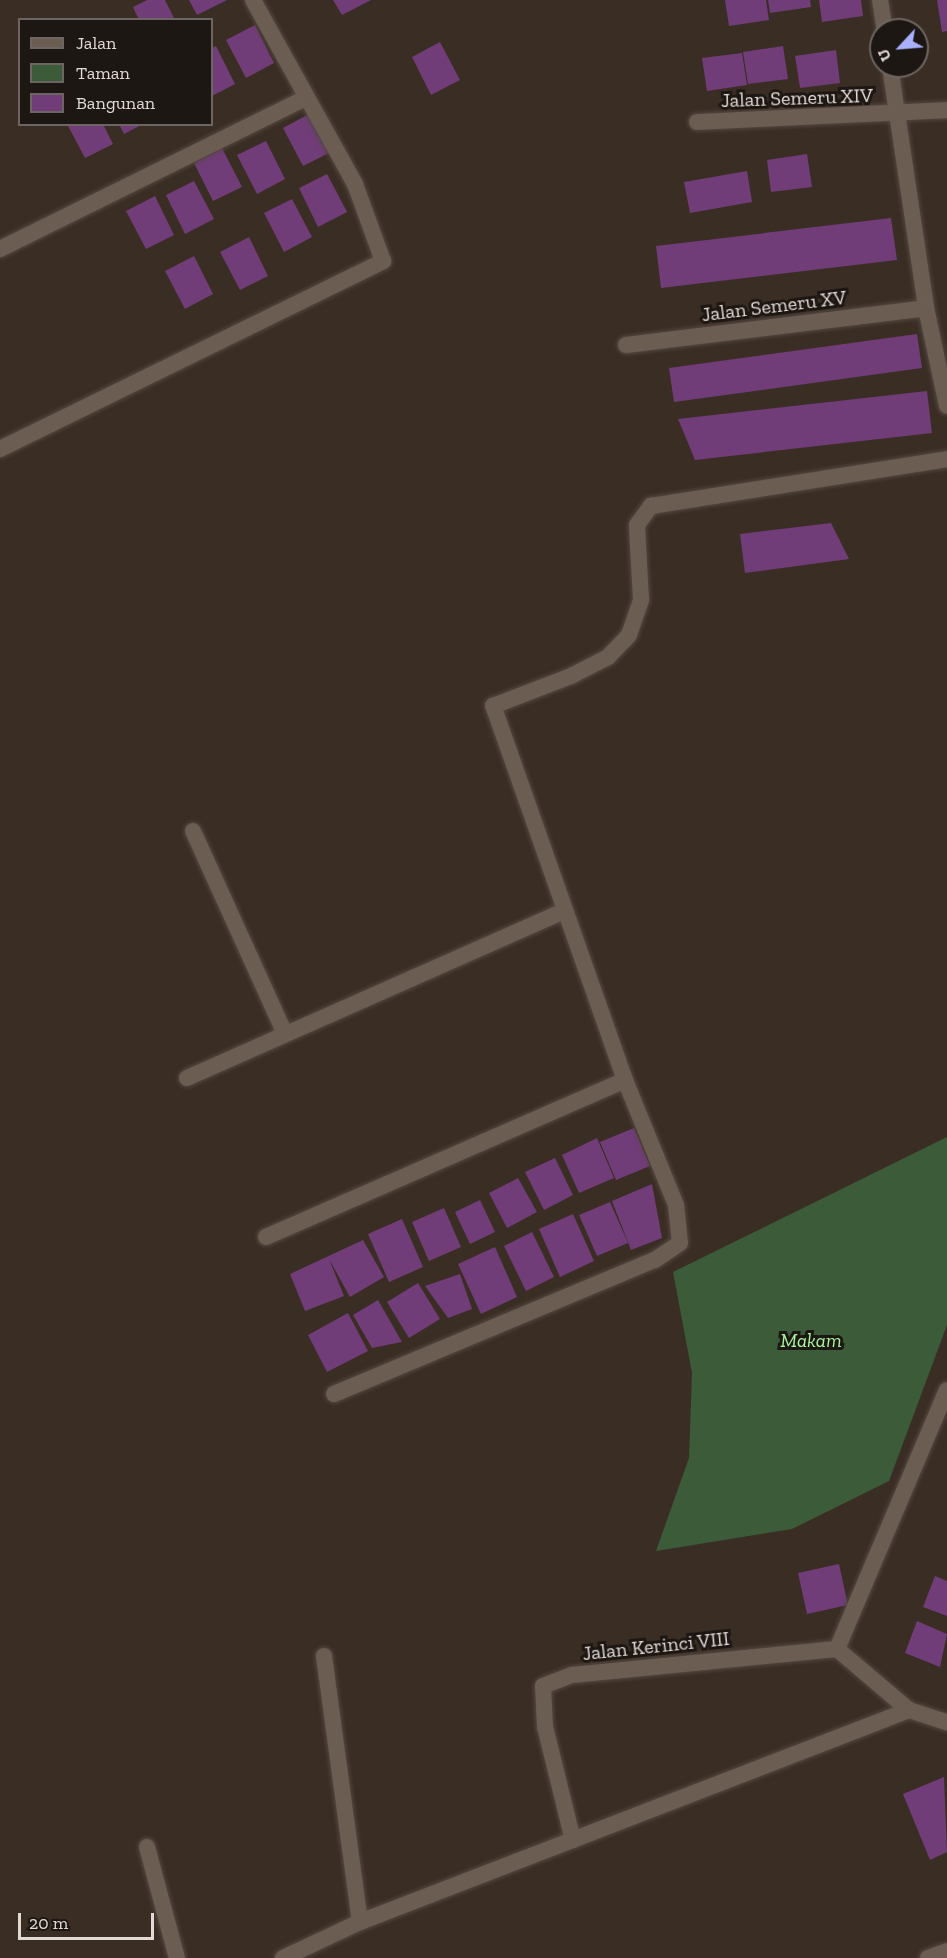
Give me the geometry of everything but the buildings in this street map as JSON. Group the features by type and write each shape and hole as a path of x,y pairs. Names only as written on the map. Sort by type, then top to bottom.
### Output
{"street":[{"path":"0,450 383,261 355,184 305,98 253,0"},
{"path":"880,0 883,18"},
{"path":"892,78 926,308 947,406"},
{"path":"0,249 305,98"},
{"name":"Jalan Semeru XIV","path":"697,122 898,116 947,110"},
{"name":"Jalan Semeru XV","path":"626,345 926,308"},
{"path":"334,1394 655,1260 680,1243 676,1205 625,1080 493,706 571,676 608,657 629,635 641,600 637,525 651,506 947,459"},
{"path":"193,831 285,1034"},
{"path":"187,1078 564,911"},
{"path":"266,1237 625,1080"},
{"path":"947,1390 837,1649 909,1710 947,1722"},
{"name":"Jalan Kerinci VIII","path":"573,1840 545,1727 543,1686 572,1675 837,1649"},
{"path":"324,1656 360,1922"},
{"path":"283,1958 360,1922 909,1710"},
{"path":"147,1847 177,1958"},
{"path":"928,1958 947,1951"}],"green space":[{"name":"Makam","path":"947,1137 947,1325 889,1481 792,1529 656,1551 689,1458 692,1373 673,1272"}]}
